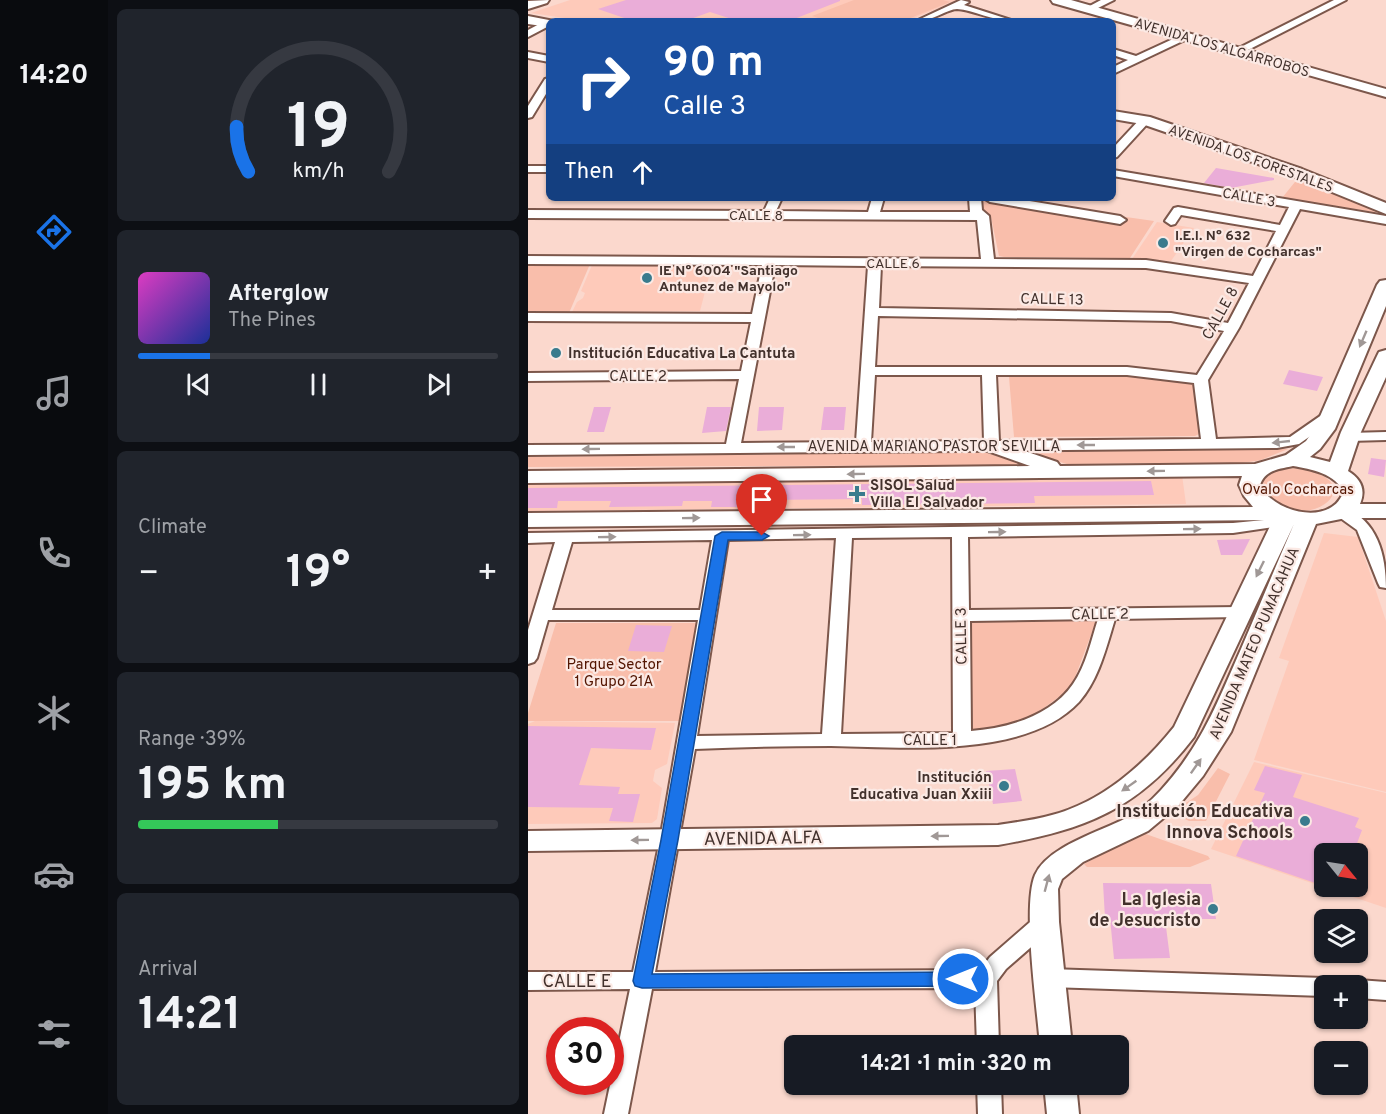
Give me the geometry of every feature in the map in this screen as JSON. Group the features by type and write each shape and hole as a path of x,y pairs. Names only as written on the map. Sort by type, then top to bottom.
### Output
{"street":[{"path":"528,5 543,0"},
{"path":"928,18 969,0"},
{"name":"AVENIDA LOS ALGARROBOS","path":"1057,0 1094,3 1386,93"},
{"path":"1243,49 1341,0"},
{"name":"AVENIDA LOS ALGARROBOS","path":"1094,3 1186,36 1386,86"},
{"path":"956,6 998,18"},
{"path":"528,20 546,23"},
{"path":"528,34 546,24"},
{"path":"1116,70 1186,36"},
{"path":"1116,53 1137,60"},
{"path":"528,55 546,58"},
{"path":"1116,56 1137,60"},
{"path":"528,115 546,86"},
{"name":"AVENIDA LOS FORESTALES","path":"1116,115 1145,120 1296,172 1386,209"},
{"path":"1116,152 1145,120"},
{"path":"528,169 546,169"},
{"name":"CALLE 3","path":"1116,174 1386,220"},
{"path":"769,215 776,201"},
{"path":"873,216 877,201"},
{"path":"975,201 976,212 983,216 988,263"},
{"path":"1007,201 1120,220"},
{"path":"1063,211 1071,201"},
{"name":"CALLE 8","path":"1201,380 1232,328 1296,205"},
{"path":"1171,221 1178,211 1283,229"},
{"name":"CALLE 8","path":"528,214 983,216"},
{"name":"CALLE 6","path":"528,260 1146,264 1257,280"},
{"path":"733,447 769,262"},
{"path":"863,447 875,263"},
{"path":"1293,460 1320,436 1386,285"},
{"name":"CALLE 13","path":"872,312 1171,318 1232,328"},
{"path":"528,317 759,318"},
{"path":"1337,472 1349,437 1386,356"},
{"path":"989,370 992,446 1065,472"},
{"path":"867,371 1148,372 1201,380 1209,444"},
{"name":"CALLE 2","path":"528,377 747,375"},
{"name":"AVENIDA MARIANO PASTOR SEVILLA","path":"528,450 1209,444 1294,441 1331,415"},
{"path":"1349,437 1386,436"},
{"path":"1293,460 1324,466 1337,472 1352,488 1345,506"},
{"name":"AVENIDA MARIANO PASTOR SEVILLA","path":"528,477 1257,470 1279,461 1293,460"},
{"path":"1257,470 1251,477 1249,485 1251,494 1258,502 1288,516"},
{"path":"528,520 1288,516 1320,518 1345,506 1386,496"},
{"path":"1345,506 1386,511"},
{"path":"1345,506 1364,527 1386,583"},
{"path":"528,538 1233,528 1268,524 1288,516"},
{"name":"AVENIDA MATEO PUMACAHUA","path":"998,835 1066,821 1125,789 1152,769 1171,750 1185,731 1240,612 1288,516"},
{"name":"AVENIDA MATEO PUMACAHUA","path":"1055,1035 1044,889 1050,873 1058,864 1101,840 1138,824 1170,799 1194,769 1218,732 1288,516"},
{"name":"CALLE 3","path":"960,532 962,741"},
{"path":"831,740 844,535"},
{"path":"616,1114 670,840 722,536"},
{"path":"528,658 565,538"},
{"name":"CALLE 2","path":"961,616 1240,612"},
{"name":"CALLE 1","path":"686,743 831,740 962,741 1030,726 1063,706 1089,675 1108,614"},
{"path":"542,615 708,615"},
{"name":"AVENIDA ALFA","path":"528,841 998,835"},
{"path":"988,1035 986,979 998,963 1045,922"},
{"path":"1049,978 1314,987"},
{"name":"CALLE E","path":"528,981 986,979"},
{"path":"1368,990 1386,991"},
{"path":"989,1095 990,1114"},
{"path":"1061,1095 1063,1114"}],"shaded area":[{"path":"570,0 958,0 914,18 565,18 531,13"},
{"name":"I.E.I. N° 632 \"Virgen de Cocharcas\"","path":"1157,222 1194,228 1171,261 1132,259"},
{"name":"IE N° 6004 \"Santiago Antunez de Mayolo\"","path":"592,265 712,265 700,311 572,312 577,302 583,298 585,293 581,291"},
{"name":"SISOL Salud Villa El Salvador","path":"1182,475 1186,504 528,511 528,485"},
{"path":"1324,533 1358,537 1386,621 1386,792 1254,760 1289,661 1279,658"},
{"path":"535,721 675,723 667,764 655,770 653,781 662,788 657,819 652,823 528,824 528,724"},
{"name":"Institución Educativa Innova Schools","path":"1254,762 1386,793 1386,908 1353,897 1368,897 1368,843 1314,843 1314,884 1211,849"}],"green space":[{"path":"854,0 943,0 950,2 910,18 818,18 812,16"},
{"path":"1299,177 1380,210 1380,213 1282,198"},
{"path":"982,201 988,201 1122,224 1126,217 1154,221 1130,258 1004,257 999,256 991,217 979,211"},
{"path":"528,263 590,264 569,313 528,313"},
{"path":"1131,375 1194,383 1201,433 1195,436 1014,437 1009,377"},
{"path":"1288,449 1261,460 1243,463 1067,464 1018,450"},
{"path":"985,452 1023,465 528,467 528,457"},
{"name":"Ovalo Cocharcas","path":"1295,468 1318,474 1331,482 1334,491 1329,500 1319,507 1306,511 1289,510 1269,499 1261,488 1262,481 1274,471"},
{"path":"1097,619 1071,688 1029,719 971,732 970,620"},
{"name":"Parque Sector 1 Grupo 21A","path":"556,623 700,623 680,721 528,721 528,713"},
{"path":"1218,768 1230,774 1206,821 1189,821 1179,816 1177,809 1198,795"},
{"path":"1143,833 1208,856 1210,859 1190,867 1087,867 1084,864"}],"building":[{"path":"626,0 840,0 797,18 729,18 710,12 693,18 624,18 598,9"},
{"path":"1216,168 1274,178 1274,180 1231,188 1204,183"},
{"path":"1289,370 1323,377 1317,391 1283,384"},
{"path":"594,407 611,407 604,432 587,432"},
{"path":"707,407 731,407 726,431 702,433"},
{"path":"759,407 784,407 782,430 757,431"},
{"path":"824,407 846,407 844,430 821,430"},
{"path":"1371,458 1386,460 1384,477 1368,474"},
{"name":"SISOL Salud Villa El Salvador","path":"1151,481 1154,495 1034,496 1035,503 862,505 862,499 749,500 749,507 711,507 712,501 683,501 682,506 609,507 611,501 558,501 557,508 528,508 528,488"},
{"path":"1250,539 1242,555 1221,555 1217,540"},
{"path":"636,625 672,626 664,652 628,651"},
{"path":"528,726 656,728 651,750 591,748 579,785 620,787 618,794 640,794 633,822 609,821 613,808 528,807"},
{"path":"1265,766 1302,775 1293,797 1359,818 1355,827 1362,830 1357,843 1314,843 1314,883 1236,856 1265,793 1254,790"},
{"name":"Institución Educativa Juan Xxiii","path":"1015,769 1022,801 993,804 986,771"},
{"path":"1103,883 1211,884 1216,919 1165,919 1170,958 1114,959 1110,918 1105,918"}],"place":[{"name":"I.E.I. N° 632 \"Virgen de Cocharcas\"","path":"1163,243"},
{"name":"IE N° 6004 \"Santiago Antunez de Mayolo\"","path":"647,278"},
{"name":"Institución Educativa La Cantuta","path":"556,353"},
{"name":"SISOL Salud Villa El Salvador","path":"857,494"},
{"name":"Institución Educativa Juan Xxiii","path":"1004,786"},
{"name":"Institución Educativa Innova Schools","path":"1305,821"},
{"name":"La Iglesia de Jesucristo","path":"1213,909"}],"route":[{"path":"762,536 722,536 670,840 642,981 963,979"}]}
